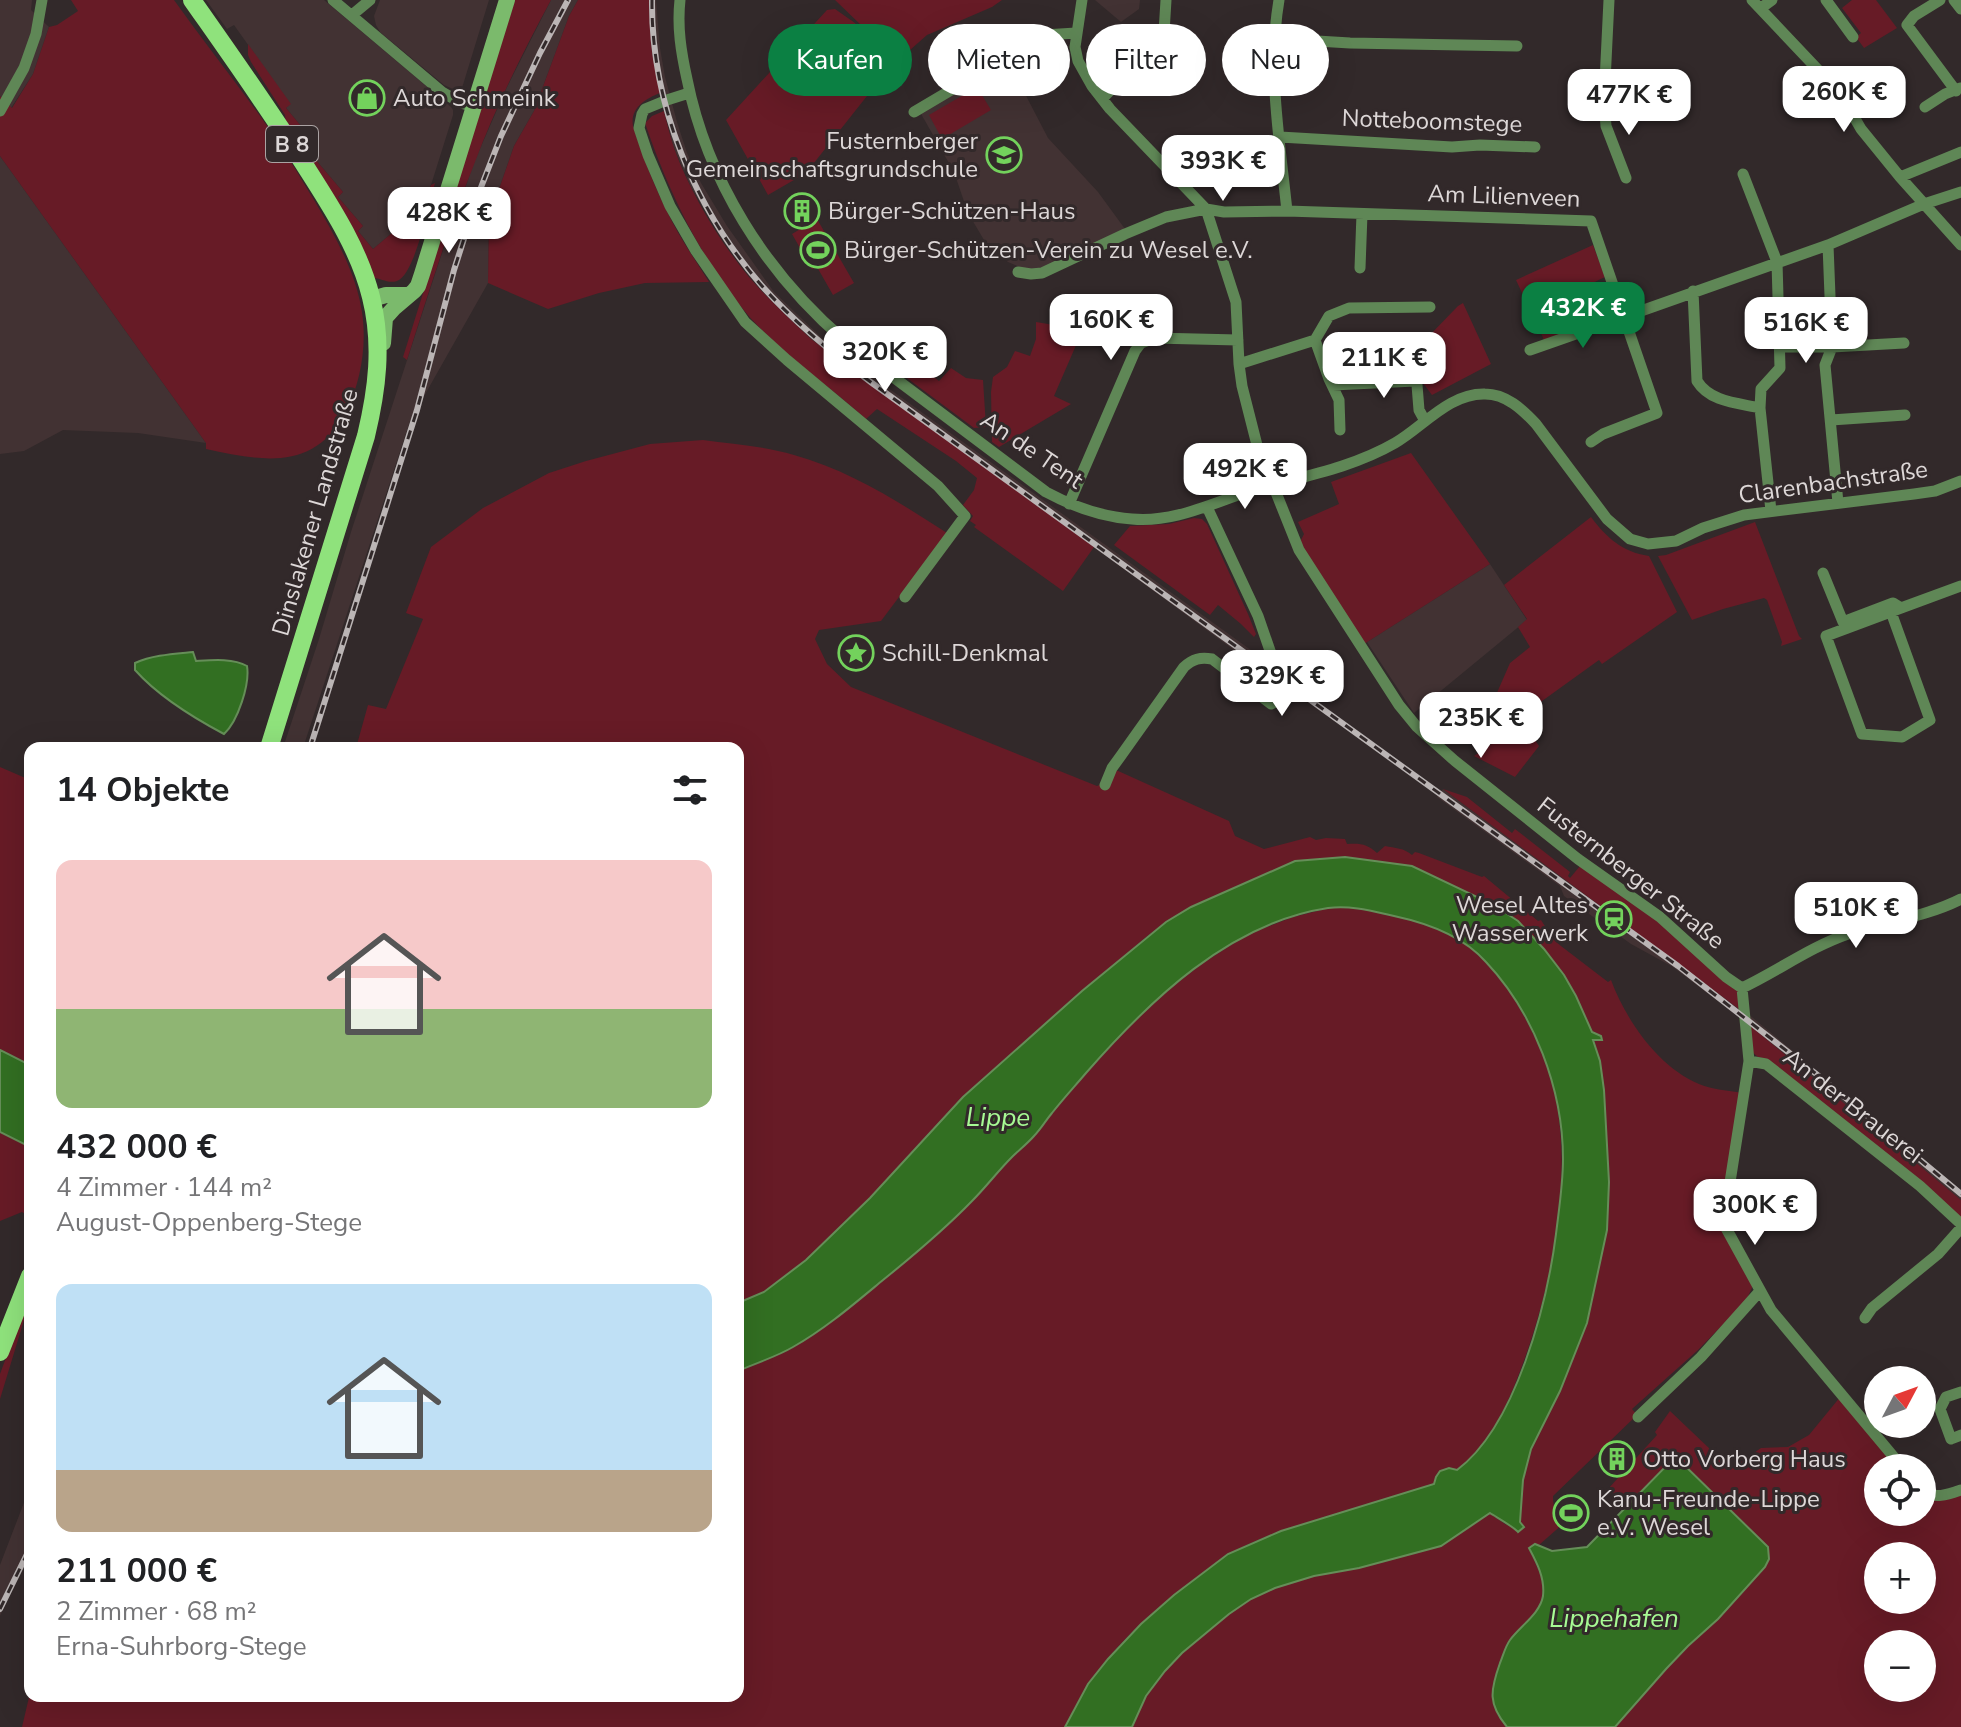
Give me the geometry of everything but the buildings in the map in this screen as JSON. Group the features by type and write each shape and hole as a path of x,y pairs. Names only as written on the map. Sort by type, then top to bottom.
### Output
{"main road":[{"name":"B 8","path":"192,0 258,91 319,187 353,249 372,299 375,318 378,368 375,398"},
{"name":"Dinslakener Landstraße","path":"271,742 366,436 375,398 385,318 418,286 507,0"},
{"path":"372,299 386,295 408,295"},
{"path":"0,1352 24,1291"}],"street":[{"path":"0,111 24,68 36,34 42,0"},
{"path":"333,0 442,92 474,107"},
{"path":"352,15 370,0"},
{"name":"An de Tent","path":"680,0 680,45 689,93 713,166 737,214 819,319 871,362 1046,492 1101,515 1135,520 1188,513 1273,485"},
{"path":"1082,0 1075,47 1078,61 1092,86 1206,209 1236,302 1242,386 1258,449"},
{"path":"1102,99 1164,33 1166,0"},
{"path":"1275,24 1279,0"},
{"path":"1609,0 1604,102 1606,126 1626,178"},
{"path":"1772,0 1756,4 1838,93 1861,129 1961,245"},
{"path":"1826,0 1853,37"},
{"path":"1925,107 1958,89 1907,25 1914,16 1940,0"},
{"path":"1954,0 1961,9"},
{"path":"914,112 1044,35 1076,33"},
{"path":"1329,42 1517,46"},
{"path":"689,93 645,109 639,128 670,206 696,251 745,322 938,486 965,516 905,597"},
{"path":"1276,96 1287,211"},
{"name":"Notteboomstege","path":"1280,137 1452,147 1535,147"},
{"path":"1900,177 1961,152"},
{"path":"1743,174 1777,262 1780,368 1761,389 1760,408 1771,511"},
{"path":"1530,350 1828,245 1924,204 1961,192"},
{"name":"Am Lilienveen","path":"1018,272 1042,273 1166,217 1206,209 1224,212 1287,211 1591,221 1657,413 1603,434 1591,442"},
{"path":"1360,268 1362,214"},
{"path":"1828,245 1832,347 1825,365 1838,503"},
{"path":"1693,291 1697,381 1703,391 1714,398 1760,408"},
{"path":"1239,364 1315,340 1329,316 1349,308 1430,307"},
{"path":"1069,504 1141,343 1154,338 1238,340"},
{"path":"1315,340 1339,400 1340,430"},
{"path":"1780,347 1904,343"},
{"path":"1333,385 1415,381 1419,410 1425,421"},
{"name":"Clarenbachstraße","path":"1273,485 1359,460 1396,442 1457,401 1486,394 1512,402 1536,424 1607,519 1630,539 1641,542 1657,544 1676,541 1744,515 1935,491 1961,481"},
{"path":"1831,420 1905,415"},
{"name":"Fusternberger Straße","path":"1273,485 1299,550 1399,705 1417,727 1578,859 1660,917 1742,988"},
{"path":"1105,785 1112,768 1192,660 1212,659 1271,704 1280,689 1258,616 1207,507"},
{"path":"1823,573 1843,622 1893,603 1896,610 1930,720 1897,737 1862,734 1826,636 1896,610 1961,586"},
{"path":"1891,1454 1771,1310 1726,1228 1725,1214 1749,1061 1742,988 1824,943 1961,899"},
{"name":"An der Brauerei","path":"1749,1061 1766,1064 1920,1186 1961,1226 1938,1254 1872,1308 1865,1318"},
{"path":"1638,1417 1701,1357 1760,1291"},
{"path":"1961,1392 1946,1397 1940,1409 1951,1439 1961,1435"},
{"path":"1936,1496 1961,1490"}],"shaded area":[{"path":"0,0 32,0 31,10 49,27 33,74 11,108 0,96"},
{"path":"71,0 174,0 272,132 329,226 359,297 363,350 356,388 346,412 318,445 285,458 247,457 206,449 206,443 0,156 0,96 12,108 33,74 49,27 78,11"},
{"path":"206,0 324,0 451,107 453,115 420,220 411,217 373,249 358,231 363,226 338,197 343,192 309,152 299,128 301,126 286,108 290,104 234,25 227,29"},
{"path":"380,0 489,0 462,88 453,89 444,85 380,32 374,16"},
{"path":"515,0 551,0 510,80 465,186 407,360 403,357"},
{"path":"551,0 578,0 569,16 534,111 514,146 489,218 488,283 410,421 305,742 285,742 440,259 475,160 507,87"},
{"path":"578,0 649,0 652,53 660,93 636,109 633,126 670,217 709,282 645,283 548,309 488,283 489,218 514,146 534,111 569,16"},
{"path":"649,0 656,0 665,77 687,153 727,226 774,292 825,341 855,364 1266,661 1272,678 811,339 771,300 721,238 691,187 673,146 652,53"},
{"path":"835,0 1002,0 953,24 928,24 928,35 912,48 912,24 860,24"},
{"path":"1095,0 1140,0 1139,9 1121,22"},
{"path":"1852,0 1876,0 1897,28 1864,48 1856,37 1861,33 1842,8"},
{"path":"835,9 856,24 814,24 827,10"},
{"path":"248,44 291,104 286,108 314,147 309,152 343,192 338,197 363,226 358,231 373,249 411,217 420,220 431,185 435,183 410,266 397,281 373,278 286,125 285,115 251,62"},
{"path":"768,74 768,96 867,96 806,173 768,195 726,120"},
{"name":"Fusternberger Gemeinschaftsgrundschule","path":"948,96 1026,96 1048,138 1098,192 1125,229 1035,270 1008,262 984,240 968,213 954,172 920,112"},
{"path":"962,96 982,96 991,110 942,139 929,115"},
{"path":"664,111 681,165 706,216 749,277 771,301 811,339 1094,547 1063,591 974,527 976,525 970,521 973,516 963,505 974,490 977,478 877,409 866,419 784,351 739,304 706,256 665,177 645,123"},
{"path":"0,156 206,443 138,433 63,430 24,451 0,454"},
{"name":"Bürger-Schützen-Verein zu Wesel e.V.","path":"817,219 854,283 833,295 817,267 812,269 792,234"},
{"path":"1593,245 1605,277 1561,298 1572,332 1545,342 1516,280"},
{"path":"1463,303 1491,364 1432,395 1390,339 1427,338"},
{"path":"1036,322 1060,326 1077,343 1054,396 1071,404 999,447 992,442 993,377 1007,367 1015,351 1030,356 1036,339"},
{"path":"891,345 939,381 951,368 966,378 983,380 986,427 974,428 880,358"},
{"path":"703,440 794,455 834,469 873,488 947,533 881,621 819,630 815,639 827,664 851,687 1097,786 1108,781 1116,770 1229,821 1235,836 1264,849 1310,837 1316,840 1345,839 1347,844 1364,845 1377,853 1385,846 1412,855 1419,853 1484,876 1538,921 1541,920 1561,946 1608,982 1611,980 1625,1011 1645,1041 1670,1066 1704,1086 1742,1093 1724,1215 1754,1283 1746,1301 1698,1350 1632,1409 1637,1415 1553,1496 1556,1511 1564,1523 1539,1545 1529,1548 1542,1578 1543,1596 1539,1608 1508,1643 1497,1714 1507,1727 1132,1727 1146,1696 1165,1671 1182,1653 1251,1599 1314,1576 1359,1568 1441,1546 1490,1513 1514,1527 1520,1522 1523,1480 1531,1449 1560,1391 1587,1323 1607,1230 1609,1182 1600,1061 1592,1033 1564,975 1518,922 1295,861 1191,907 1145,938 963,1097 870,1198 806,1260 764,1292 744,1300 744,742 358,742 368,705 386,709 423,619 406,613 431,547 483,508 549,473 650,444"},
{"path":"1411,453 1490,564 1364,644 1299,544 1304,534 1298,522 1339,504 1331,482"},
{"path":"1591,517 1616,542 1631,551 1649,556 1677,612 1602,664 1599,660 1492,737 1477,712 1496,695 1510,663 1530,647 1518,627 1527,619 1504,585"},
{"path":"1202,519 1207,524 1248,614 1256,634 1254,637 1218,605 1210,615 1114,545 1130,526 1169,524"},
{"path":"1755,522 1802,639 1781,646 1764,598 1692,620 1658,556"},
{"path":"1490,564 1527,620 1414,713 1367,642"},
{"path":"1523,722 1539,746 1515,777 1474,756"},
{"path":"0,767 24,777 24,1062 0,1050"},
{"path":"1443,789 1747,1013 1961,1190 1961,1200 1748,1024 1673,967 1631,944 1564,896 1560,886 1437,797"},
{"path":"1443,789 1467,797 1512,833 1515,829 1570,872 1570,878 1580,866 1659,919 1741,989 1739,1009"},
{"path":"1355,907 1406,919 1454,937 1482,957 1500,978 1534,1036 1549,1071 1561,1140 1559,1214 1554,1251 1537,1322 1509,1399 1486,1440 1465,1464 1423,1488 1284,1530 1225,1556 1169,1599 1125,1640 1099,1669 1065,1727 22,1727 28,1702 744,1702 744,1368 792,1348 855,1303 932,1240 1036,1134 1133,1022 1172,987 1248,934 1293,917 1329,908"},
{"path":"1748,1024 1961,1200 1961,1220 1767,1059 1752,1052"},
{"path":"0,1132 24,1144 24,1213 0,1221"},
{"path":"24,1309 24,1320 0,1399 0,1374"},
{"path":"1841,1396 1864,1424 1864,1438 1876,1438 1889,1454 1864,1454 1864,1526 1936,1526 1936,1492 1961,1491 1961,1727 1615,1727 1666,1669 1718,1619 1769,1559 1768,1547 1677,1458 1627,1507 1608,1489 1657,1435 1655,1432 1670,1411 1731,1469 1761,1448 1788,1447 1809,1435"},
{"path":"24,1503 24,1562 0,1616 0,1565"}],"water":[{"path":"193,652 196,661 229,661 247,666 242,702 224,734 176,706 135,670 135,663 142,660"},
{"name":"Lippe","path":"1345,857 1412,866 1492,904 1518,921 1564,975 1592,1032 1601,1036 1602,1040 1593,1040 1604,1090 1609,1182 1607,1230 1587,1323 1560,1391 1531,1449 1523,1480 1520,1522 1524,1527 1518,1532 1490,1513 1441,1546 1275,1588 1229,1614 1182,1653 1146,1696 1132,1727 1065,1727 1088,1684 1108,1659 1174,1595 1228,1554 1281,1531 1434,1484 1440,1471 1449,1468 1457,1470 1478,1450 1496,1424 1525,1362 1545,1294 1556,1234 1563,1159 1558,1106 1551,1079 1531,1028 1503,982 1477,953 1444,932 1419,922 1370,910 1328,908 1292,916 1257,930 1194,969 1164,993 1110,1046 1037,1133 961,1212 828,1324 786,1351 744,1368 744,1300 764,1292 806,1260 870,1198 963,1097 1082,991 1166,922 1191,907 1295,861"},
{"path":"0,1050 24,1062 24,1144 0,1132"},
{"name":"Lippehafen","path":"1677,1458 1768,1547 1769,1559 1765,1567 1718,1619 1666,1669 1615,1727 1507,1727 1496,1711 1494,1682 1508,1643 1534,1614 1543,1596 1542,1577 1529,1548 1535,1544 1552,1551 1587,1547"}],"railway":[{"path":"312,742 417,410 454,270 478,195 501,136 568,0"},
{"path":"652,0 659,78 668,116 697,189 738,256 762,286 801,325 872,383 1678,966 1824,1080 1961,1194"},
{"path":"0,1609 24,1560"}],"place":[{"name":"Auto Schmeink","path":"367,98"},
{"name":"Fusternberger Gemeinschaftsgrundschule","path":"1004,155"},
{"name":"Bürger-Schützen-Haus","path":"802,211"},
{"name":"Bürger-Schützen-Verein zu Wesel e.V.","path":"818,250"},
{"name":"Schill-Denkmal","path":"856,653"},
{"name":"Wesel Altes Wasserwerk","path":"1614,919"},
{"name":"Otto Vorberg Haus","path":"1617,1459"},
{"name":"Kanu-Freunde-Lippe e.V. Wesel","path":"1571,1513"}]}
